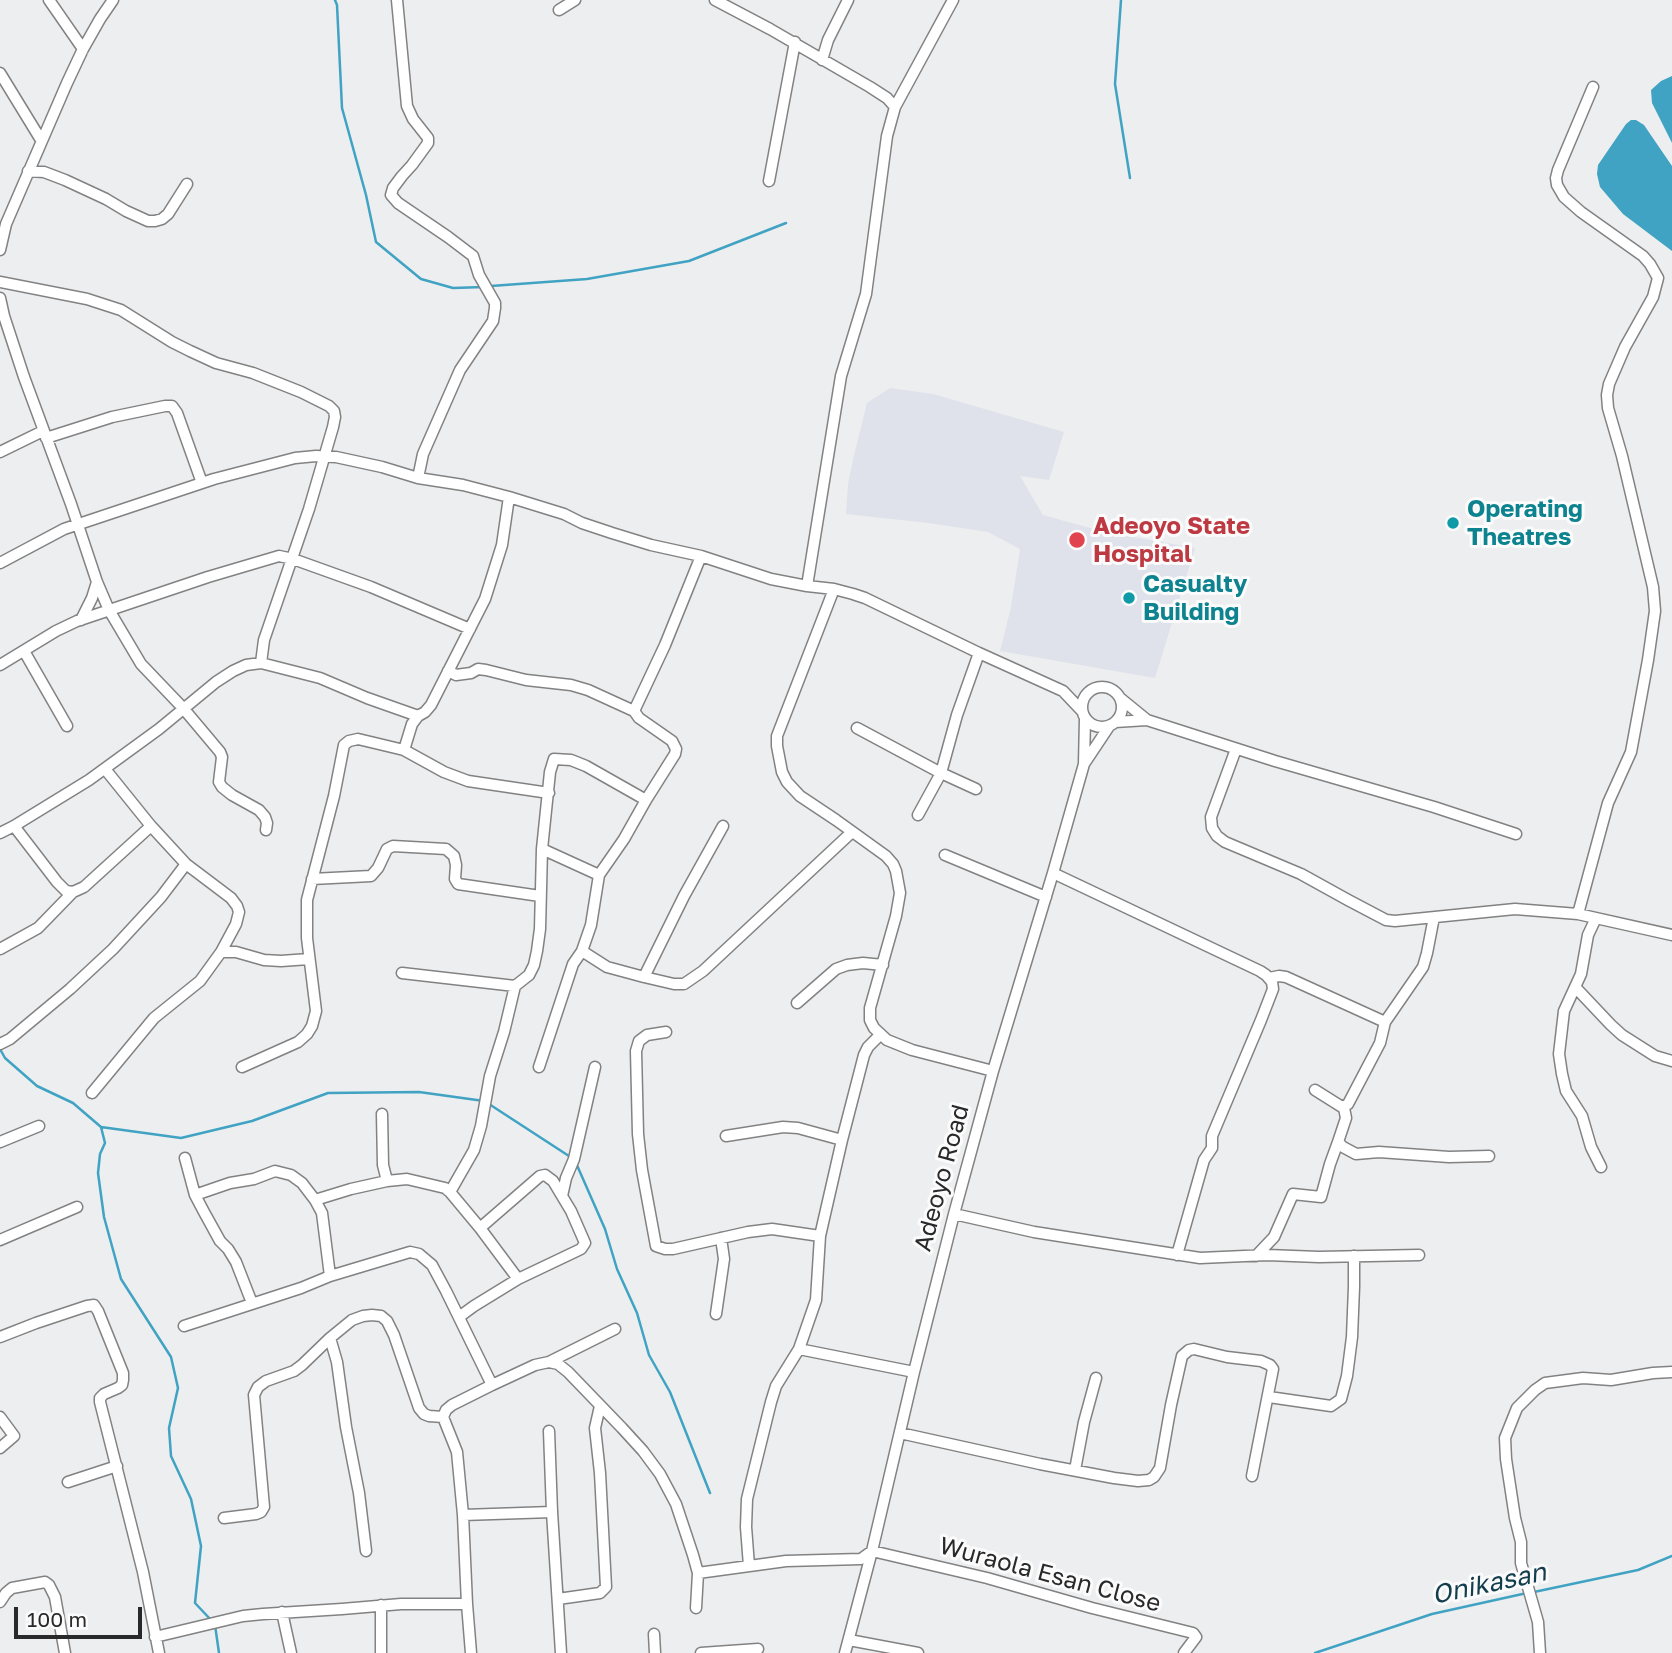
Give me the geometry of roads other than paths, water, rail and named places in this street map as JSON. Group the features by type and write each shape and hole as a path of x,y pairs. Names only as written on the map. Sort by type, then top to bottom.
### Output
{"street":[{"path":"49,0 83,49"},
{"path":"0,250 3,222 83,49 113,0"},
{"path":"397,0 407,106 413,119 428,138 428,143 393,188 391,195 398,203 474,256 479,275 495,303 493,321 460,370 423,454 418,478"},
{"path":"559,10 575,0"},
{"path":"715,0 870,87 895,107"},
{"path":"822,60 828,40 848,0"},
{"path":"807,586 841,376 866,294 887,136 895,107 953,0"},
{"path":"769,181 794,42"},
{"path":"0,73 41,140"},
{"path":"1578,914 1608,803 1631,752 1655,611 1653,587 1607,395 1609,384 1626,346 1653,297 1658,278 1643,256 1564,197 1556,178 1593,87"},
{"path":"28,171 44,172 57,177 148,221 162,219 168,214 187,184"},
{"path":"0,282 88,299 121,310 172,342 216,363 253,373 302,392 334,411 335,417 325,456 264,640 261,663"},
{"path":"0,298 11,339 109,610 141,664 183,708 222,757 219,782 222,787 259,810 267,823 265,830"},
{"path":"0,452 45,434 165,405 172,406 177,413 202,483"},
{"path":"0,563 77,524 202,483 295,458 325,456 373,464 418,478 463,485 509,497 612,533 701,556 771,579 834,589 865,598 1063,691 1109,688 1147,720 1516,834"},
{"path":"404,750 412,724 431,705 485,599 502,545 509,497"},
{"path":"0,665 56,631 81,620 208,576 279,556 370,587 470,629"},
{"path":"634,711 665,646 701,556"},
{"path":"81,620 97,582"},
{"path":"834,589 778,736 777,747 782,772 794,791 886,856 893,864 900,893 870,1009 870,1020 880,1035 912,1051 992,1071"},
{"path":"24,652 67,726"},
{"path":"918,815 940,774 979,653"},
{"path":"0,833 105,769 216,682 246,665 261,663 320,678 418,716"},
{"path":"448,671 456,675 478,669 486,670 587,690 634,711 639,718 672,741 676,749 624,839 599,875 591,925 582,951 573,964 539,1067"},
{"path":"1063,691 1093,725 1099,727 1147,720"},
{"path":"1084,764 1083,699 1089,691"},
{"path":"1112,724 1121,714 1120,698"},
{"name":"Adeoyo Road","path":"845,1653 992,1071 1084,764 1112,724"},
{"path":"857,728 940,774 976,789"},
{"path":"242,1067 298,1042 312,1026 316,1012 309,959 307,900 344,746 349,741 358,739 404,750 444,772 468,781 549,793"},
{"path":"1236,749 1211,817 1212,828 1217,836 1225,842 1301,874 1386,920 1515,909 1578,914 1672,935"},
{"path":"450,1192 474,1150 490,1076 515,986 529,975 534,965 540,929 542,849 554,760 564,759 586,766 646,800"},
{"path":"92,1093 154,1018 200,981 221,952 239,912 231,898 186,864 105,769"},
{"path":"14,826 57,882 66,891 73,892"},
{"path":"0,949 38,928 73,892 84,887 151,826"},
{"path":"644,977 679,905 723,826"},
{"path":"582,951 607,967 674,984 691,981 852,832"},
{"path":"312,879 371,876 387,849 393,845 446,849 454,856 458,884 540,896"},
{"path":"542,849 599,875"},
{"path":"945,855 1046,897"},
{"path":"5,1042 70,989 113,949 161,897 186,864"},
{"path":"1053,873 1260,971 1272,982 1273,989 1213,1136 1212,1148 1204,1160 1177,1255"},
{"path":"1344,1108 1380,1043 1385,1022 1423,967 1434,918"},
{"path":"1596,918 1588,935 1581,974 1563,1021 1559,1054 1566,1091 1582,1116 1591,1147 1601,1167"},
{"path":"229,937 236,952"},
{"path":"221,952 236,952 264,960 309,959"},
{"path":"797,1003 836,969 863,963 883,965"},
{"path":"402,973 515,986"},
{"path":"1269,978 1286,977 1385,1022"},
{"path":"1576,988 1622,1035 1655,1056 1672,1061"},
{"path":"666,1032 647,1035 639,1041 636,1051 638,1134 656,1246 665,1250 772,1229 820,1236"},
{"path":"748,1566 747,1499 776,1386 799,1349 816,1300 820,1236 842,1140 864,1055 880,1035"},
{"path":"562,1196 574,1159 595,1067"},
{"path":"1256,1256 1274,1237 1293,1194 1321,1197 1346,1118 1344,1108 1315,1090"},
{"path":"382,1114 383,1165 387,1181"},
{"path":"0,1142 39,1126"},
{"path":"726,1136 783,1127 798,1128 842,1140"},
{"path":"1338,1142 1356,1154 1379,1152 1449,1157 1489,1156"},
{"path":"185,1158 195,1195 216,1235 236,1262 252,1303"},
{"path":"195,1195 275,1171 291,1175 302,1183 322,1213 330,1276"},
{"path":"459,1317 518,1279 584,1246 585,1243 562,1196 545,1175 540,1176 480,1228"},
{"path":"315,1200 387,1181 407,1179 438,1186 450,1192 518,1279"},
{"path":"0,1240 77,1207"},
{"path":"954,1214 1034,1232 1200,1258 1419,1255"},
{"path":"716,1314 724,1259 721,1238"},
{"path":"184,1326 410,1252 419,1254 432,1265 492,1385"},
{"path":"1269,1397 1331,1406 1341,1399 1352,1337 1354,1256"},
{"path":"0,1337 94,1305 102,1318 124,1380 122,1385 100,1398 143,1572 159,1653"},
{"path":"224,1518 256,1514 264,1507 254,1395 258,1387 302,1365 352,1320 372,1315 387,1321 419,1408 429,1416 443,1417"},
{"path":"471,1653 457,1452 443,1417 446,1410 492,1385 536,1364 549,1362 615,1329"},
{"path":"330,1338 337,1362 366,1551"},
{"path":"799,1349 914,1372"},
{"path":"900,1433 1040,1464 1138,1481 1149,1480 1154,1478 1160,1468 1182,1356 1194,1349 1261,1361 1273,1369 1252,1476"},
{"path":"549,1362 558,1364 568,1372 643,1451 660,1474 676,1504 698,1573 696,1608"},
{"path":"1540,1653 1538,1622 1521,1563 1521,1542 1506,1459 1505,1438 1517,1408 1545,1382 1583,1378 1611,1380 1672,1371"},
{"path":"1075,1470 1096,1378"},
{"path":"558,1599 600,1592 606,1587 595,1428 600,1406"},
{"path":"0,1417 14,1436 0,1448"},
{"path":"549,1431 561,1653"},
{"path":"68,1482 117,1466"},
{"path":"463,1515 552,1512"},
{"path":"698,1573 786,1561 860,1559 872,1551"},
{"name":"Wuraola Esan Close","path":"872,1551 987,1578 1193,1633 1196,1637 1184,1653"},
{"path":"0,1602 12,1588 45,1582 49,1585 55,1597 65,1653"},
{"path":"156,1637 243,1616 381,1605 467,1604"},
{"path":"381,1605 381,1653"},
{"path":"282,1612 291,1653"},
{"path":"654,1634 654,1653"},
{"path":"849,1640 918,1653"},
{"path":"701,1653 758,1649"}],"water":[{"path":"1672,76 1672,143 1652,103 1651,90"},
{"path":"1631,120 1644,125 1672,166 1672,251 1623,214 1600,187 1598,165"}],"waterway":[{"path":"335,0 342,108 376,242 421,279 453,288 484,287"},
{"path":"1121,0 1115,84 1130,178"},
{"path":"491,286 587,279 689,261 786,223"},
{"path":"0,1049 5,1058 37,1086 73,1103 101,1127 105,1143 100,1154 98,1173 104,1217 121,1279 171,1357 178,1388 169,1428 171,1456 191,1499 201,1546 195,1603 211,1620"},
{"path":"101,1127 181,1138 252,1121 328,1093 419,1092 484,1101"},
{"path":"489,1104 572,1158"},
{"path":"576,1163 637,1313 649,1355 670,1392 710,1493"},
{"name":"Onikasan","path":"1534,1592 1638,1570 1672,1556"},
{"name":"Onikasan","path":"1315,1653 1432,1614 1527,1593"},
{"path":"215,1625 219,1653"}],"place":[{"name":"Operating Theatres","path":"1453,523"},
{"name":"Adeoyo State Hospital","path":"1077,540"},
{"name":"Casualty Building","path":"1129,598"}]}
